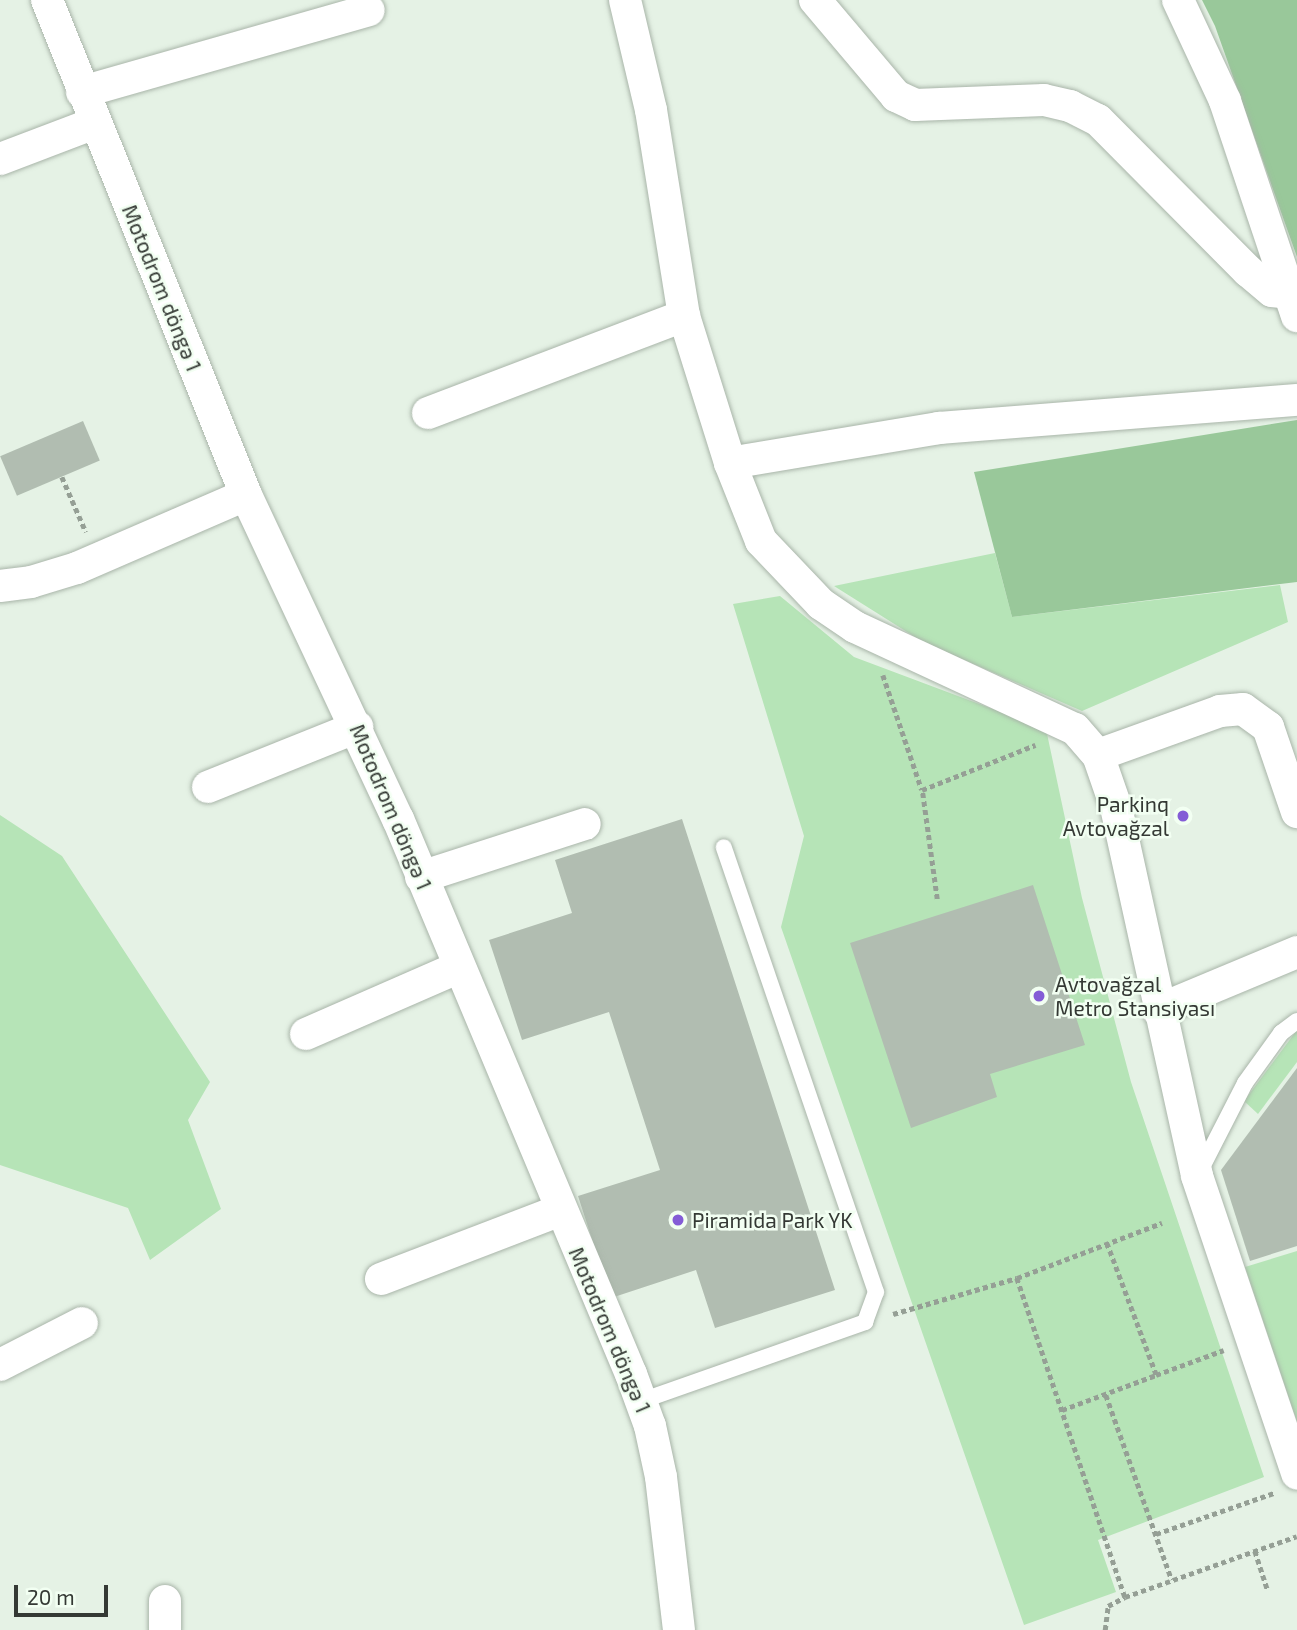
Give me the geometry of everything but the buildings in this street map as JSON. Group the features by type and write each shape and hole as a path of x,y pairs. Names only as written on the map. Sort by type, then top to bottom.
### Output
{"street":[{"name":"Motodrom döngə 1","path":"47,0 246,495 357,727 641,1401 661,1477 679,1630"},
{"path":"625,0 652,110 684,316 730,463 756,530 778,563 821,604 887,645 1075,729 1098,755 1116,807 1158,1010 1197,1176 1251,1339 1291,1482"},
{"path":"815,0 896,96 915,105 1044,100 1070,106 1098,120 1248,271 1272,291 1294,304"},
{"path":"1178,0 1226,101 1294,304"},
{"path":"82,92 369,10"},
{"path":"0,159 94,122"},
{"path":"428,413 684,316"},
{"path":"730,463 939,428 1297,400"},
{"path":"0,586 31,582 97,559 246,495"},
{"path":"1098,755 1220,711 1243,709 1268,727 1297,812"},
{"path":"208,787 357,727"},
{"path":"421,877 585,824"},
{"path":"1158,1010 1297,953"},
{"path":"306,1034 459,967"},
{"path":"381,1279 561,1210"},
{"path":"0,1364 82,1323"}],"lane":[{"path":"641,1401 865,1322 876,1292 724,847"},
{"path":"1197,1176 1245,1083 1281,1033 1297,1021"}],"path":[{"path":"62,477 97,559"},
{"path":"887,645 882,673 922,790 937,899"},
{"path":"922,790 1075,729"},
{"path":"865,1322 1017,1278 1162,1223"},
{"path":"1107,1244 1156,1376"},
{"path":"1017,1278 1125,1597"},
{"path":"1062,1410 1251,1339"},
{"path":"1106,1395 1172,1580"},
{"path":"1156,1534 1291,1482"},
{"path":"1105,1630 1108,1606 1125,1597 1297,1536"},
{"path":"1255,1551 1268,1591"}],"green space":[{"path":"1202,0 1297,0 1297,257 1215,26"},
{"path":"1297,420 1297,582 1012,617 974,472"},
{"path":"995,553 1012,617 1280,585 1288,622 1082,711 923,642 834,586"},
{"path":"780,596 854,657 1046,729 1082,898 1131,1082 1264,1477 1098,1540 1116,1592 1024,1625 781,927 804,836 733,604"},
{"path":"0,815 62,856 210,1082 188,1120 221,1209 150,1260 128,1208 0,1165"},
{"path":"1297,1030 1297,1062 1258,1114 1244,1101"},
{"path":"1297,1251 1297,1422 1245,1267"}],"place":[{"name":"Parkinq Avtovağzal","path":"1183,816"},
{"name":"Avtovağzal Metro Stansiyası","path":"1039,996"},
{"name":"Piramida Park YK","path":"678,1220"}]}
